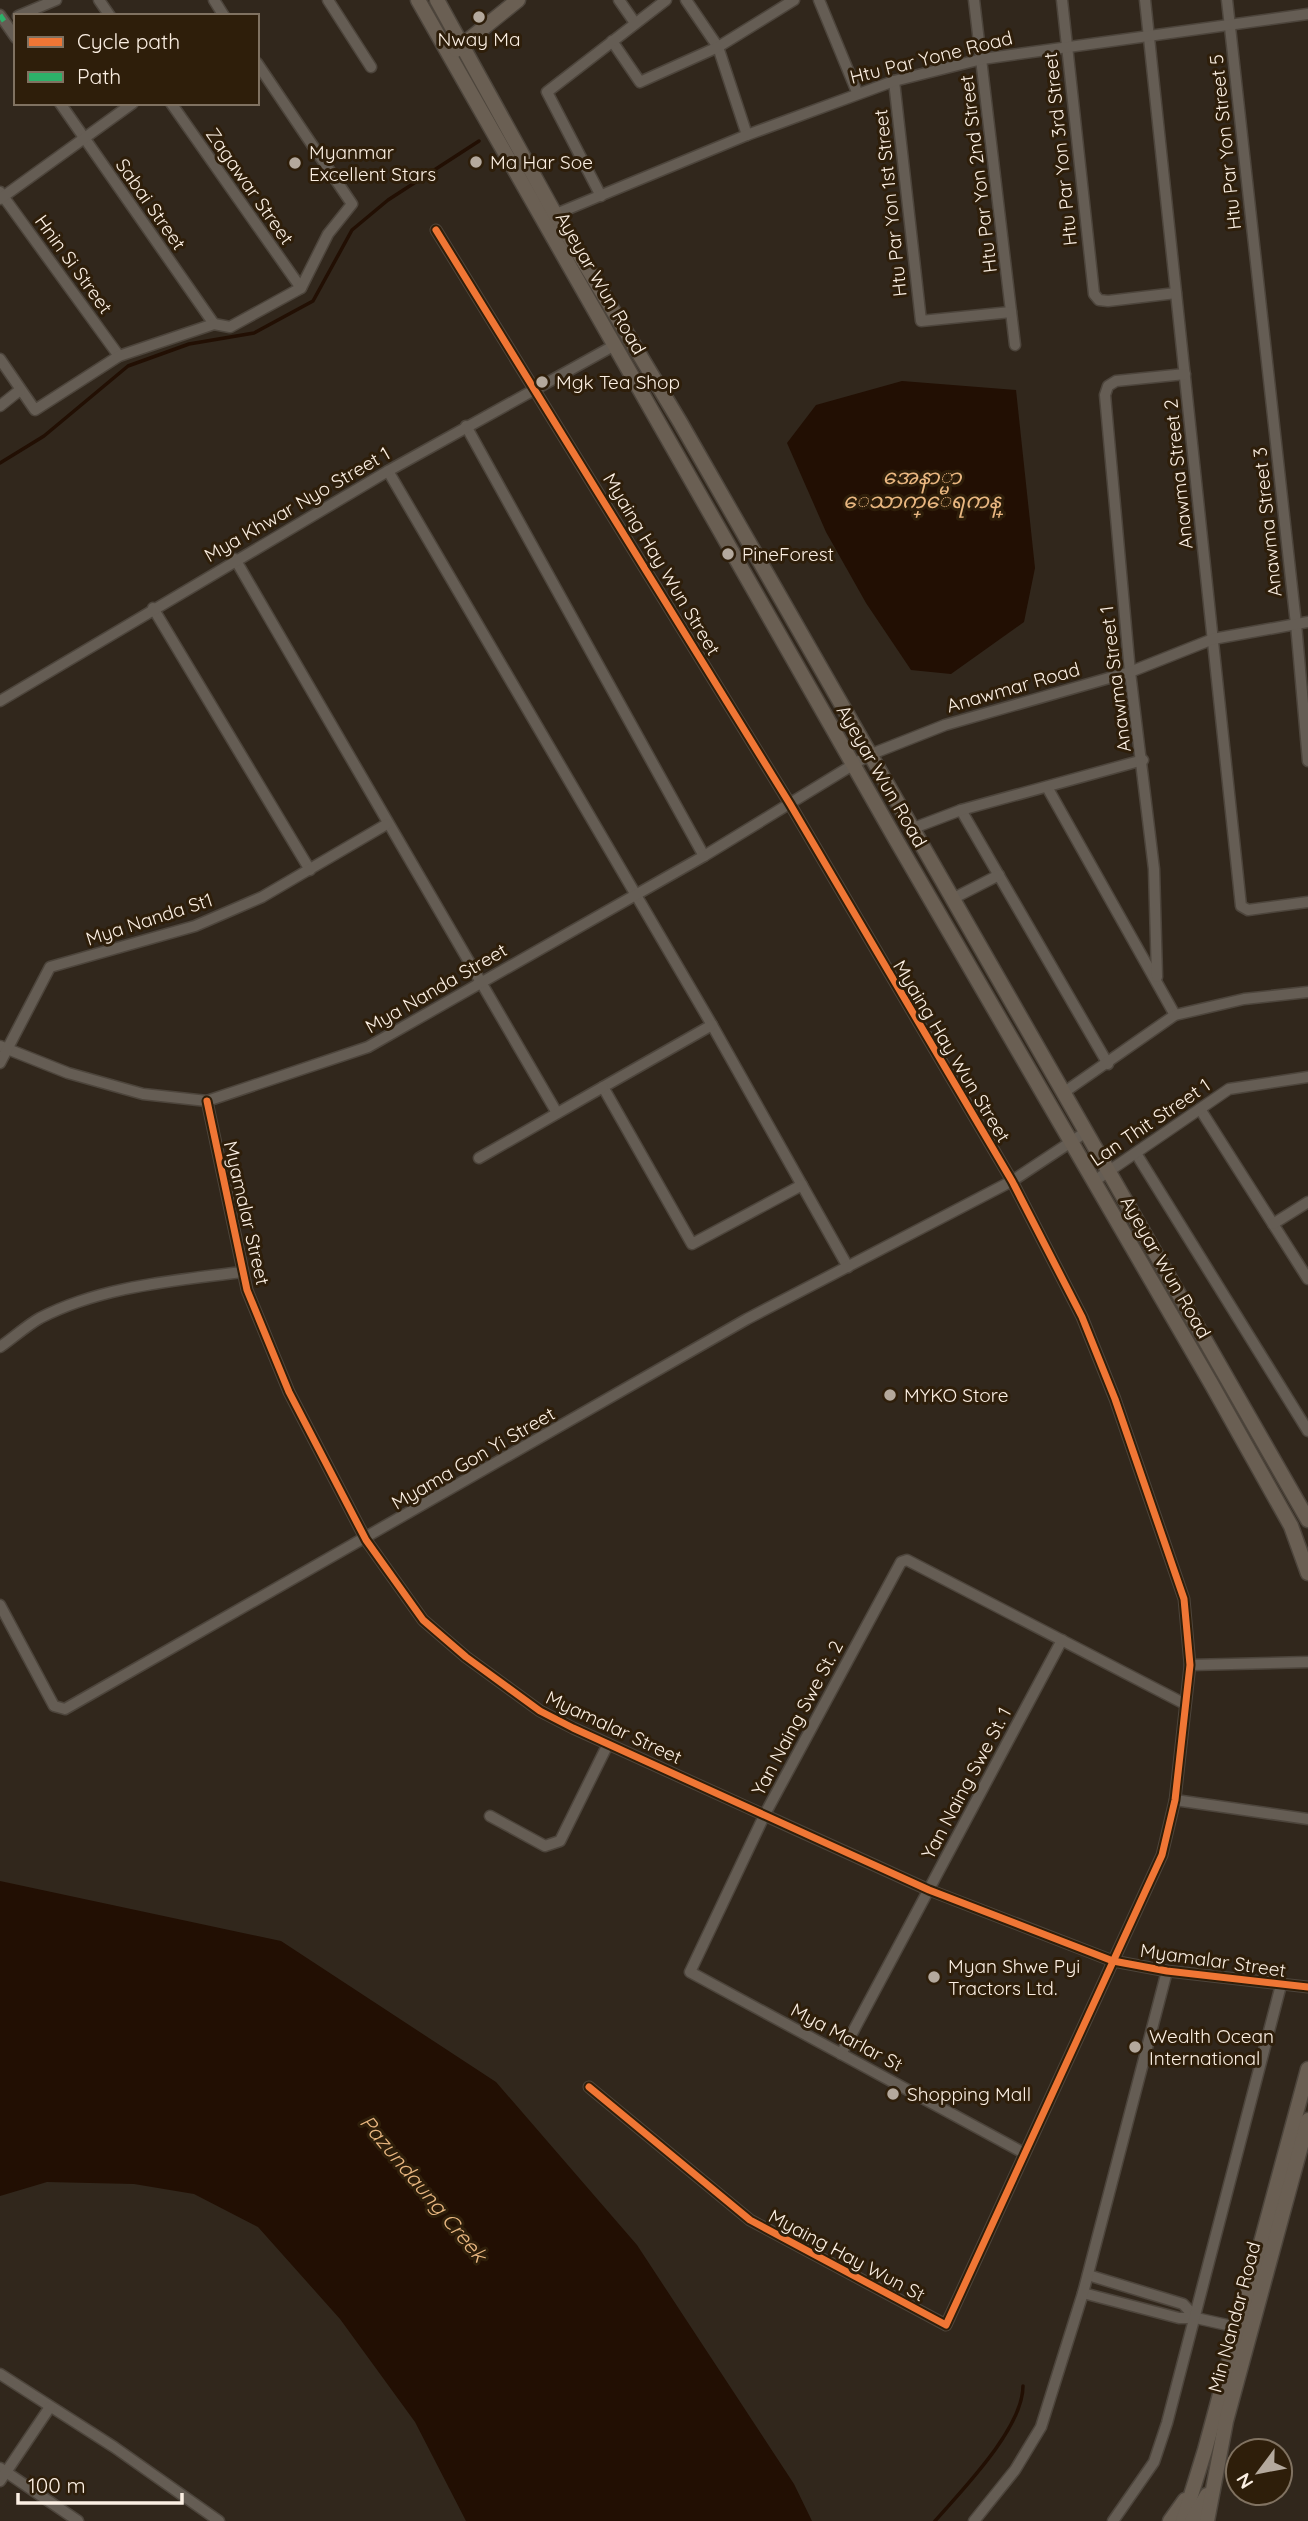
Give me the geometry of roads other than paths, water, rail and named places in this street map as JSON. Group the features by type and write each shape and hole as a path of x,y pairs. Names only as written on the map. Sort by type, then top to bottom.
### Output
{"main road":[{"name":"Ayeyar Wun Road","path":"418,0 621,341 853,763 1292,1526 1308,1573"},
{"name":"Ayeyar Wun Road","path":"437,0 463,45 549,218"},
{"path":"449,55 518,0"},
{"name":"Ayeyar Wun Road","path":"621,341 680,422 1308,1520"},
{"name":"Min Nandar Road","path":"1245,2329 1308,2070"},
{"name":"Min Nandar Road","path":"1192,2521 1212,2487 1228,2390 1308,2120"},
{"path":"1183,2521 1228,2390"},
{"path":"1170,2521 1193,2487"},
{"path":"1207,2521 1212,2487"}],"street":[{"path":"22,14 56,0"},
{"path":"328,0 371,66"},
{"path":"619,0 635,23"},
{"path":"601,196 547,92 666,0"},
{"path":"686,0 718,47 747,135"},
{"path":"612,41 640,82 718,47 794,0"},
{"path":"818,0 857,92"},
{"name":"Htu Par Yon 2nd Street","path":"974,0 1014,345"},
{"name":"Htu Par Yon 3rd Street","path":"1062,0 1094,294 1099,300 1108,301 1176,293"},
{"name":"Anawma Street 2","path":"1145,0 1243,909 1308,902"},
{"path":"1227,0 1230,22"},
{"name":"Htu Par Yone Road","path":"549,218 747,135 857,92 894,81 982,59 1230,22 1308,14"},
{"path":"2,18 14,35"},
{"name":"Anawma Street 3","path":"1230,22 1302,623 1308,761"},
{"path":"0,359 35,410 120,356 214,324 230,327 301,288 328,234 352,204 259,66"},
{"name":"Htu Par Yon 1st Street","path":"894,81 921,321 1011,312"},
{"name":"Sabai Street","path":"61,105 214,324"},
{"path":"1,196 130,105"},
{"name":"Zagawar Street","path":"172,105 301,288"},
{"name":"Hnin Si Street","path":"1,196 120,356"},
{"name":"Myaing Hay Wun Street","path":"436,230 790,804 1012,1181 1082,1317 1115,1399 1184,1599 1190,1665 1175,1800 1162,1855 1113,1961"},
{"name":"Mya Khwar Nyo Street 1","path":"0,701 235,559 466,426 621,341"},
{"name":"Anawma Street 1","path":"1157,977 1156,896 1143,760 1130,672 1105,395 1108,386 1116,381 1185,374"},
{"path":"0,406 20,390"},
{"path":"466,426 704,856"},
{"path":"388,471 712,1025 848,1267"},
{"path":"235,559 557,1113"},
{"path":"153,608 310,870"},
{"name":"Anawmar Road","path":"853,763 945,725 1130,672 1213,639 1302,623"},
{"path":"911,829 961,810 1143,760"},
{"name":"Mya Nanda Street","path":"3,1048 68,1073 143,1094 207,1101 368,1047 704,856 853,763"},
{"path":"1047,786 1157,977 1175,1015"},
{"path":"961,810 1108,1065"},
{"name":"Mya Nanda St1","path":"0,1063 3,1048 50,967 195,926 310,870 387,824"},
{"path":"951,899 999,875"},
{"path":"1063,1093 1108,1065 1175,1015 1244,999 1308,992"},
{"path":"480,1158 712,1025"},
{"name":"Lan Thit Street 1","path":"1093,1182 1238,1086 1308,1077"},
{"path":"603,1087 692,1244 802,1185"},
{"name":"Myamalar Street","path":"207,1101 241,1272 289,1392 366,1540 423,1620 466,1657 540,1711 929,1890 1113,1961 1167,1971 1308,1987"},
{"path":"1200,1110 1308,1279"},
{"name":"Myama Gon Yi Street","path":"0,1605 54,1706 65,1709 366,1540 747,1319 1012,1181 1086,1132"},
{"path":"1137,1155 1308,1431"},
{"path":"1273,1224 1308,1202"},
{"path":"0,1347 38,1319 95,1295 149,1284 241,1272"},
{"path":"1292,1526 1308,1520"},
{"name":"Yan Naing Swe St. 2","path":"690,1972 765,1814 904,1560 1062,1640"},
{"path":"1062,1640 1185,1704"},
{"name":"Yan Naing Swe St. 1","path":"841,2054 1062,1640"},
{"path":"1190,1665 1308,1662"},
{"path":"490,1816 545,1846 560,1841 608,1744"},
{"path":"1175,1800 1308,1819"},
{"name":"Myaing Hay Wun St","path":"589,2087 750,2220 946,2325 1113,1961"},
{"path":"974,2521 1015,2470 1041,2427 1088,2275 1167,1971"},
{"name":"Mya Marlar St","path":"690,1972 1024,2153"},
{"path":"1113,2521 1154,2462 1196,2318 1281,1986"},
{"path":"1088,2275 1183,2304 1196,2318"},
{"path":"1083,2293 1179,2318 1196,2318 1245,2329"},
{"path":"0,2374 114,2447 219,2521"},
{"path":"50,2407 2,2474 78,2521"}],"water":[{"name":"အေနာ္မာ ေသာက္ေရကန္","path":"902,381 1016,390 1035,568 1024,622 951,674 911,670 866,603 826,532 787,443 816,405"},
{"name":"Pazundaung Creek","path":"0,1881 281,1941 496,2082 637,2245 794,2484 812,2521 466,2521 415,2422 340,2319 258,2227 194,2194 134,2184 47,2182 0,2196"}],"waterway":[{"path":"0,463 44,436 128,366 189,344 254,333 313,301 352,230 388,200 479,141"},
{"path":"935,2521 1003,2439 1020,2403 1023,2386"}],"place":[{"name":"Nway Ma","path":"479,17"},
{"name":"Ma Har Soe","path":"476,162"},
{"name":"Myanmar Excellent Stars","path":"295,163"},
{"name":"Mgk Tea Shop","path":"542,382"},
{"name":"PineForest","path":"728,554"},
{"name":"MYKO Store","path":"890,1395"},
{"name":"Myan Shwe Pyi Tractors Ltd.","path":"934,1977"},
{"name":"Wealth Ocean International","path":"1135,2047"},
{"name":"Shopping Mall","path":"893,2094"}]}
